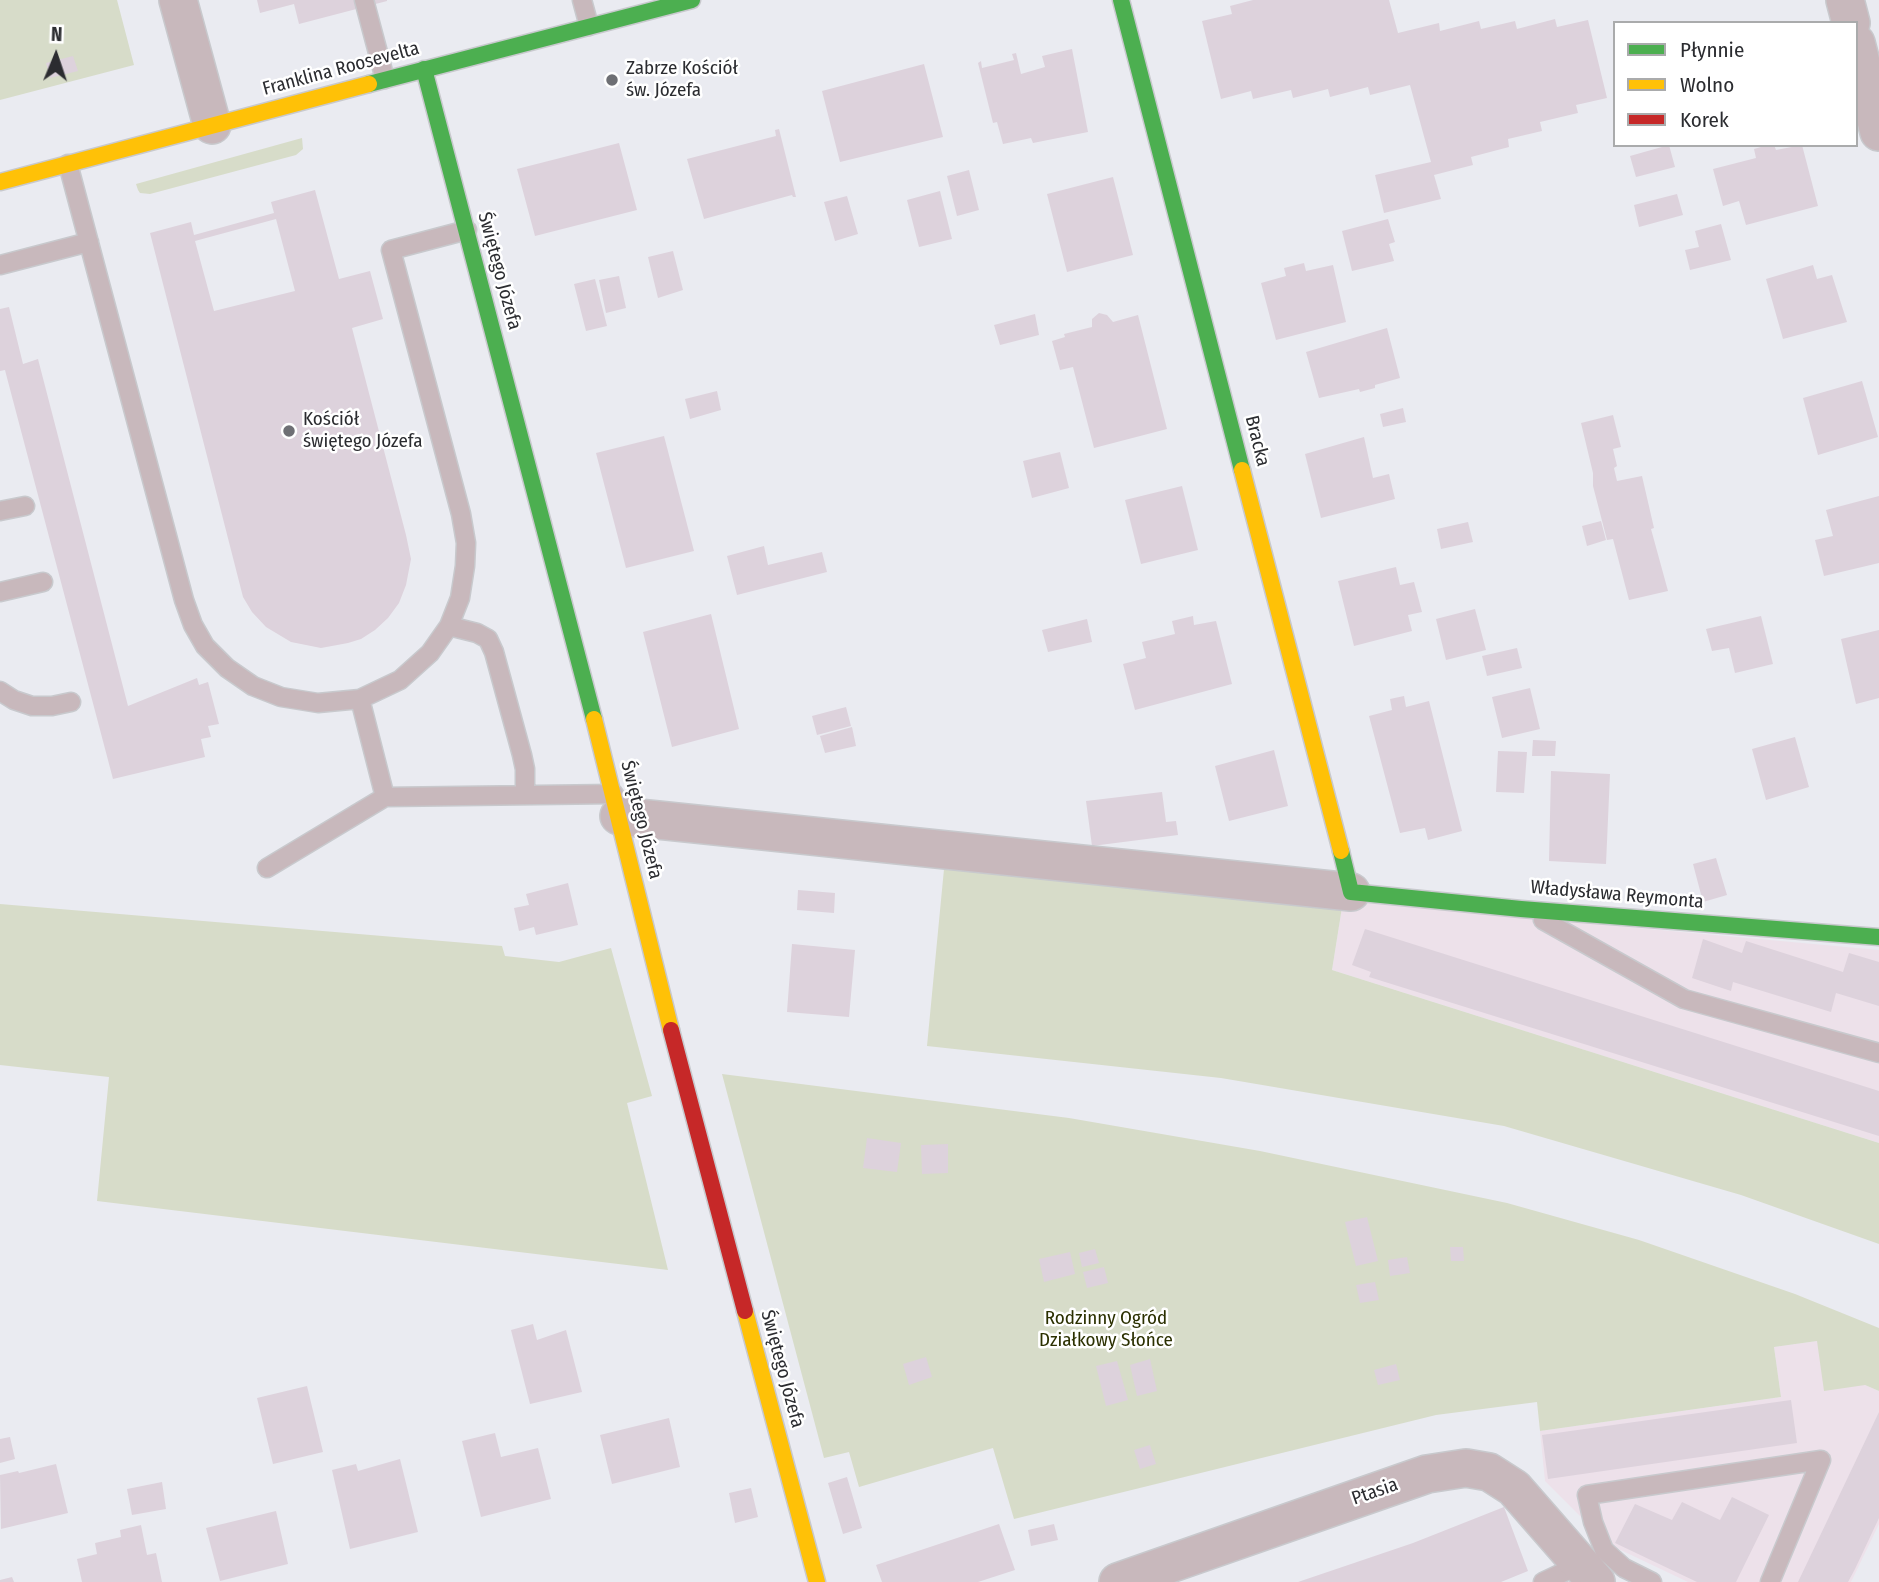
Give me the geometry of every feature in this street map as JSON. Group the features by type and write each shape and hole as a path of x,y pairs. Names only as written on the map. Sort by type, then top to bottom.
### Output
{"street":[{"path":"178,0 212,125"},
{"name":"Franklina Roosevelta","path":"0,182 692,0"},
{"name":"Bracka","path":"1121,0 1351,892"},
{"path":"1845,0 1850,21"},
{"path":"1858,51 1879,132"},
{"name":"Świętego Józefa","path":"425,69 616,805 678,1059 817,1582"},
{"path":"616,805 1351,892"},
{"name":"Władysława Reymonta","path":"1351,892 1521,909 1879,937"},
{"name":"Ptasia","path":"1118,1582 1427,1474 1466,1468 1489,1472 1514,1488 1588,1573"}],"lane":[{"path":"364,0 385,79"},
{"path":"582,0 589,26"},
{"path":"68,164 184,600 193,625 205,646 227,668 253,686 281,697 318,703 360,699 400,680 430,653 449,626 460,598 466,543 461,514 391,250 467,230"},
{"path":"0,265 89,242"},
{"path":"0,511 24,506"},
{"path":"0,592 43,582"},
{"path":"449,626 477,633 488,639 494,652 522,755 526,795"},
{"path":"0,691 14,700 32,706 71,702"},
{"path":"360,699 385,797"},
{"path":"267,868 385,797 526,795 616,805"},
{"path":"1521,909 1684,999 1879,1053"},
{"path":"1652,1582 1625,1568 1604,1550 1593,1522 1587,1494 1821,1460 1770,1582"},
{"path":"1544,1582 1588,1573"}],"shaded area":[{"path":"1343,901 1879,950 1879,1143 1332,970"},
{"path":"1817,1341 1865,1385 1879,1391 1879,1524 1851,1582 1688,1582 1608,1544 1545,1481 1540,1431 1781,1397 1774,1347"}],"green space":[{"path":"0,0 117,0 134,65 0,100"},
{"path":"302,138 303,149 296,155 150,194 140,193 136,184"},
{"path":"944,869 1145,882 1343,901 1332,970 1879,1143 1879,1244 1741,1195 1504,1126 1221,1078 927,1046"},
{"path":"0,904 502,946 505,956 559,962 611,948 652,1096 627,1103 668,1270 97,1201 109,1077 0,1065"},
{"name":"Rodzinny Ogród Działkowy Słońce","path":"722,1074 1069,1118 1260,1151 1507,1203 1639,1240 1795,1294 1879,1328 1879,1391 1865,1385 1824,1391 1817,1341 1774,1347 1781,1397 1540,1431 1537,1402 1436,1415 1014,1519 993,1448 859,1487 849,1452 824,1458"}],"building":[{"path":"257,0 387,1 299,24 294,4 260,13"},
{"path":"1253,0 1389,0 1398,33 1439,23 1440,31 1479,21 1481,29 1515,21 1517,29 1555,19 1557,27 1588,20 1607,98 1576,105 1578,113 1540,122 1542,131 1508,139 1509,147 1471,157 1473,165 1434,175 1441,199 1384,213 1375,175 1431,162 1410,85 1370,95 1368,87 1330,97 1328,89 1293,98 1291,90 1253,99 1251,91 1221,99 1202,21 1232,14 1230,6"},
{"path":"1072,49 1088,132 1033,143 1031,138 1003,144 997,122 993,123 978,63 981,61 982,68 1014,60 1012,54 1016,53 1021,74 1045,67 1042,56"},
{"path":"73,56 78,71 50,78 46,63"},
{"path":"924,64 943,137 840,162 822,91"},
{"path":"779,129 796,197 792,195 704,219 687,159 776,136 775,130"},
{"path":"619,143 637,210 535,236 517,169"},
{"path":"1670,147 1675,167 1636,177 1630,156"},
{"path":"1803,147 1818,206 1746,225 1739,201 1723,206 1713,169 1756,158 1754,149"},
{"path":"969,170 979,210 957,216 947,176"},
{"path":"1113,177 1133,255 1067,272 1047,194"},
{"name":"Kościół świętego Józefa","path":"315,190 339,279 370,271 383,319 352,328 411,559 399,603 388,618 361,639 321,648 291,642 266,627 243,597 150,233 191,222 194,235 274,213 271,202","holes":["276,219 295,291 214,311 195,241"]},
{"path":"940,191 952,239 919,247 907,200"},
{"path":"1677,194 1683,215 1639,227 1634,205"},
{"path":"847,196 858,234 835,241 824,202"},
{"path":"1388,219 1395,242 1389,244 1394,261 1352,271 1342,231"},
{"path":"1721,224 1731,260 1690,270 1685,250 1699,247 1695,231"},
{"path":"673,251 683,290 658,298 648,257"},
{"path":"1304,263 1306,271 1333,265 1346,322 1276,340 1261,283 1286,276 1284,268"},
{"path":"1813,265 1817,279 1832,275 1847,322 1783,339 1766,279"},
{"path":"619,276 626,308 606,313 599,280"},
{"path":"595,279 607,326 586,331 574,284"},
{"path":"9,307 23,364 38,359 128,706 197,678 199,685 208,682 219,724 208,726 211,737 201,739 205,757 113,779 5,370 0,371 0,309"},
{"path":"1099,313 1107,315 1113,322 1138,315 1167,429 1094,448 1073,367 1060,370 1052,341 1065,337 1064,334 1092,327 1092,319"},
{"path":"1035,314 1039,335 1000,345 994,325"},
{"path":"1387,328 1400,378 1360,392 1359,389 1319,398 1306,352"},
{"path":"1862,381 1878,437 1818,455 1803,398"},
{"path":"717,391 721,410 690,419 685,399"},
{"path":"1403,408 1406,422 1383,427 1380,414"},
{"path":"1613,415 1621,447 1613,449 1617,481 1642,476 1654,528 1651,529 1668,591 1629,600 1613,539 1607,540 1581,423"},
{"path":"664,436 694,551 626,568 596,453"},
{"path":"1364,437 1373,478 1389,474 1395,499 1321,518 1305,454"},
{"path":"1060,452 1069,488 1032,498 1023,461"},
{"path":"1182,486 1198,550 1141,564 1125,500"},
{"path":"1879,496 1879,563 1824,576 1815,540 1833,536 1826,510"},
{"path":"1601,521 1606,540 1587,546 1582,526"},
{"path":"1468,522 1473,542 1441,549 1437,529"},
{"path":"764,546 768,565 822,552 827,572 737,595 727,556"},
{"path":"1396,567 1400,585 1414,582 1422,612 1408,615 1412,631 1354,646 1338,581"},
{"path":"1475,609 1486,650 1446,660 1436,619"},
{"path":"711,614 739,729 672,747 643,632"},
{"path":"1193,616 1194,625 1216,621 1232,684 1135,710 1123,664 1146,658 1142,642 1175,634 1172,621"},
{"path":"1761,616 1773,664 1735,673 1729,648 1712,651 1706,629"},
{"path":"1087,619 1092,642 1048,652 1042,630"},
{"path":"1879,630 1879,698 1856,704 1841,639"},
{"path":"1517,648 1522,668 1487,676 1482,656"},
{"path":"1530,688 1540,729 1502,738 1492,697"},
{"path":"1404,696 1406,707 1429,701 1462,831 1428,840 1425,828 1400,833 1369,716 1392,710 1390,699"},
{"path":"846,707 851,726 817,735 812,716"},
{"path":"852,727 856,746 825,753 820,736"},
{"path":"1795,737 1809,787 1766,800 1752,749"},
{"path":"1533,740 1556,741 1555,756 1532,756"},
{"path":"1274,750 1288,806 1229,821 1215,766"},
{"path":"1498,751 1527,752 1524,793 1496,792"},
{"path":"1551,771 1610,774 1606,864 1549,861"},
{"path":"1162,792 1166,822 1176,821 1178,835 1092,846 1086,801"},
{"path":"1716,858 1727,895 1703,902 1693,864"},
{"path":"568,883 578,925 536,935 534,927 519,931 514,908 529,905 526,894"},
{"path":"798,890 835,893 834,913 797,910"},
{"path":"1365,929 1879,1091 1879,1136 1369,977 1371,972 1352,965"},
{"path":"1703,939 1742,953 1746,941 1843,972 1849,953 1879,962 1879,1006 1836,993 1831,1012 1733,982 1731,991 1692,978"},
{"path":"792,944 855,950 849,1017 787,1012"},
{"path":"867,1138 901,1143 897,1172 863,1168"},
{"path":"948,1144 948,1173 922,1174 921,1145"},
{"path":"1367,1217 1378,1261 1356,1266 1345,1222"},
{"path":"1450,1247 1463,1247 1464,1261 1451,1261"},
{"path":"1095,1249 1099,1263 1082,1267 1079,1253"},
{"path":"1070,1252 1075,1274 1044,1282 1039,1259"},
{"path":"1407,1257 1410,1273 1390,1276 1388,1260"},
{"path":"1104,1267 1108,1283 1087,1288 1083,1272"},
{"path":"1375,1282 1379,1300 1360,1303 1356,1285"},
{"path":"533,1324 537,1340 566,1330 582,1392 530,1404 511,1330"},
{"path":"926,1357 932,1377 909,1385 903,1364"},
{"path":"1150,1359 1157,1391 1137,1396 1130,1365"},
{"path":"1117,1361 1128,1400 1106,1406 1096,1366"},
{"path":"1396,1364 1400,1380 1378,1385 1374,1370"},
{"path":"307,1386 323,1452 273,1464 257,1398"},
{"path":"1791,1400 1797,1443 1548,1479 1542,1435"},
{"path":"1879,1412 1879,1518 1855,1569 1848,1582 1798,1582"},
{"path":"669,1418 680,1467 612,1484 600,1435"},
{"path":"495,1433 501,1457 538,1448 551,1499 481,1517 462,1441"},
{"path":"10,1437 15,1459 0,1463 0,1439"},
{"path":"1150,1445 1156,1464 1140,1469 1134,1450"},
{"path":"400,1459 418,1532 350,1549 332,1470 356,1464 358,1471"},
{"path":"56,1464 68,1513 1,1529 0,1475"},
{"path":"847,1477 862,1528 843,1534 828,1483"},
{"path":"162,1482 166,1509 132,1515 127,1489"},
{"path":"751,1488 758,1517 735,1523 729,1493"},
{"path":"1732,1497 1769,1515 1736,1582 1697,1582 1615,1543 1635,1504 1672,1520 1682,1502 1720,1520"},
{"path":"1504,1507 1528,1571 1501,1582 1298,1582 1413,1543"},
{"path":"276,1511 288,1564 220,1581 206,1528"},
{"path":"999,1524 1015,1570 978,1582 882,1582 876,1565"},
{"path":"1054,1524 1058,1540 1031,1546 1028,1530"},
{"path":"141,1525 147,1555 156,1553 162,1582 82,1582 77,1559 97,1554 95,1543 121,1537 120,1530"},
{"path":"12,1577 14,1582 0,1582 0,1580"}],"traffic: fast":[{"path":"369,84 692,0"},
{"path":"1121,0 1242,470"},
{"path":"424,69 594,719"},
{"path":"1341,851 1351,892 1521,909 1879,937"}],"traffic: slow":[{"path":"0,182 369,84"},
{"path":"1242,470 1341,851"},
{"path":"594,719 671,1030"},
{"path":"745,1311 817,1582"}],"traffic: jam":[{"path":"671,1030 745,1311"}],"place":[{"name":"Zabrze Kościół św. Józefa","path":"612,80"},
{"name":"Kościół świętego Józefa","path":"289,431"}]}
